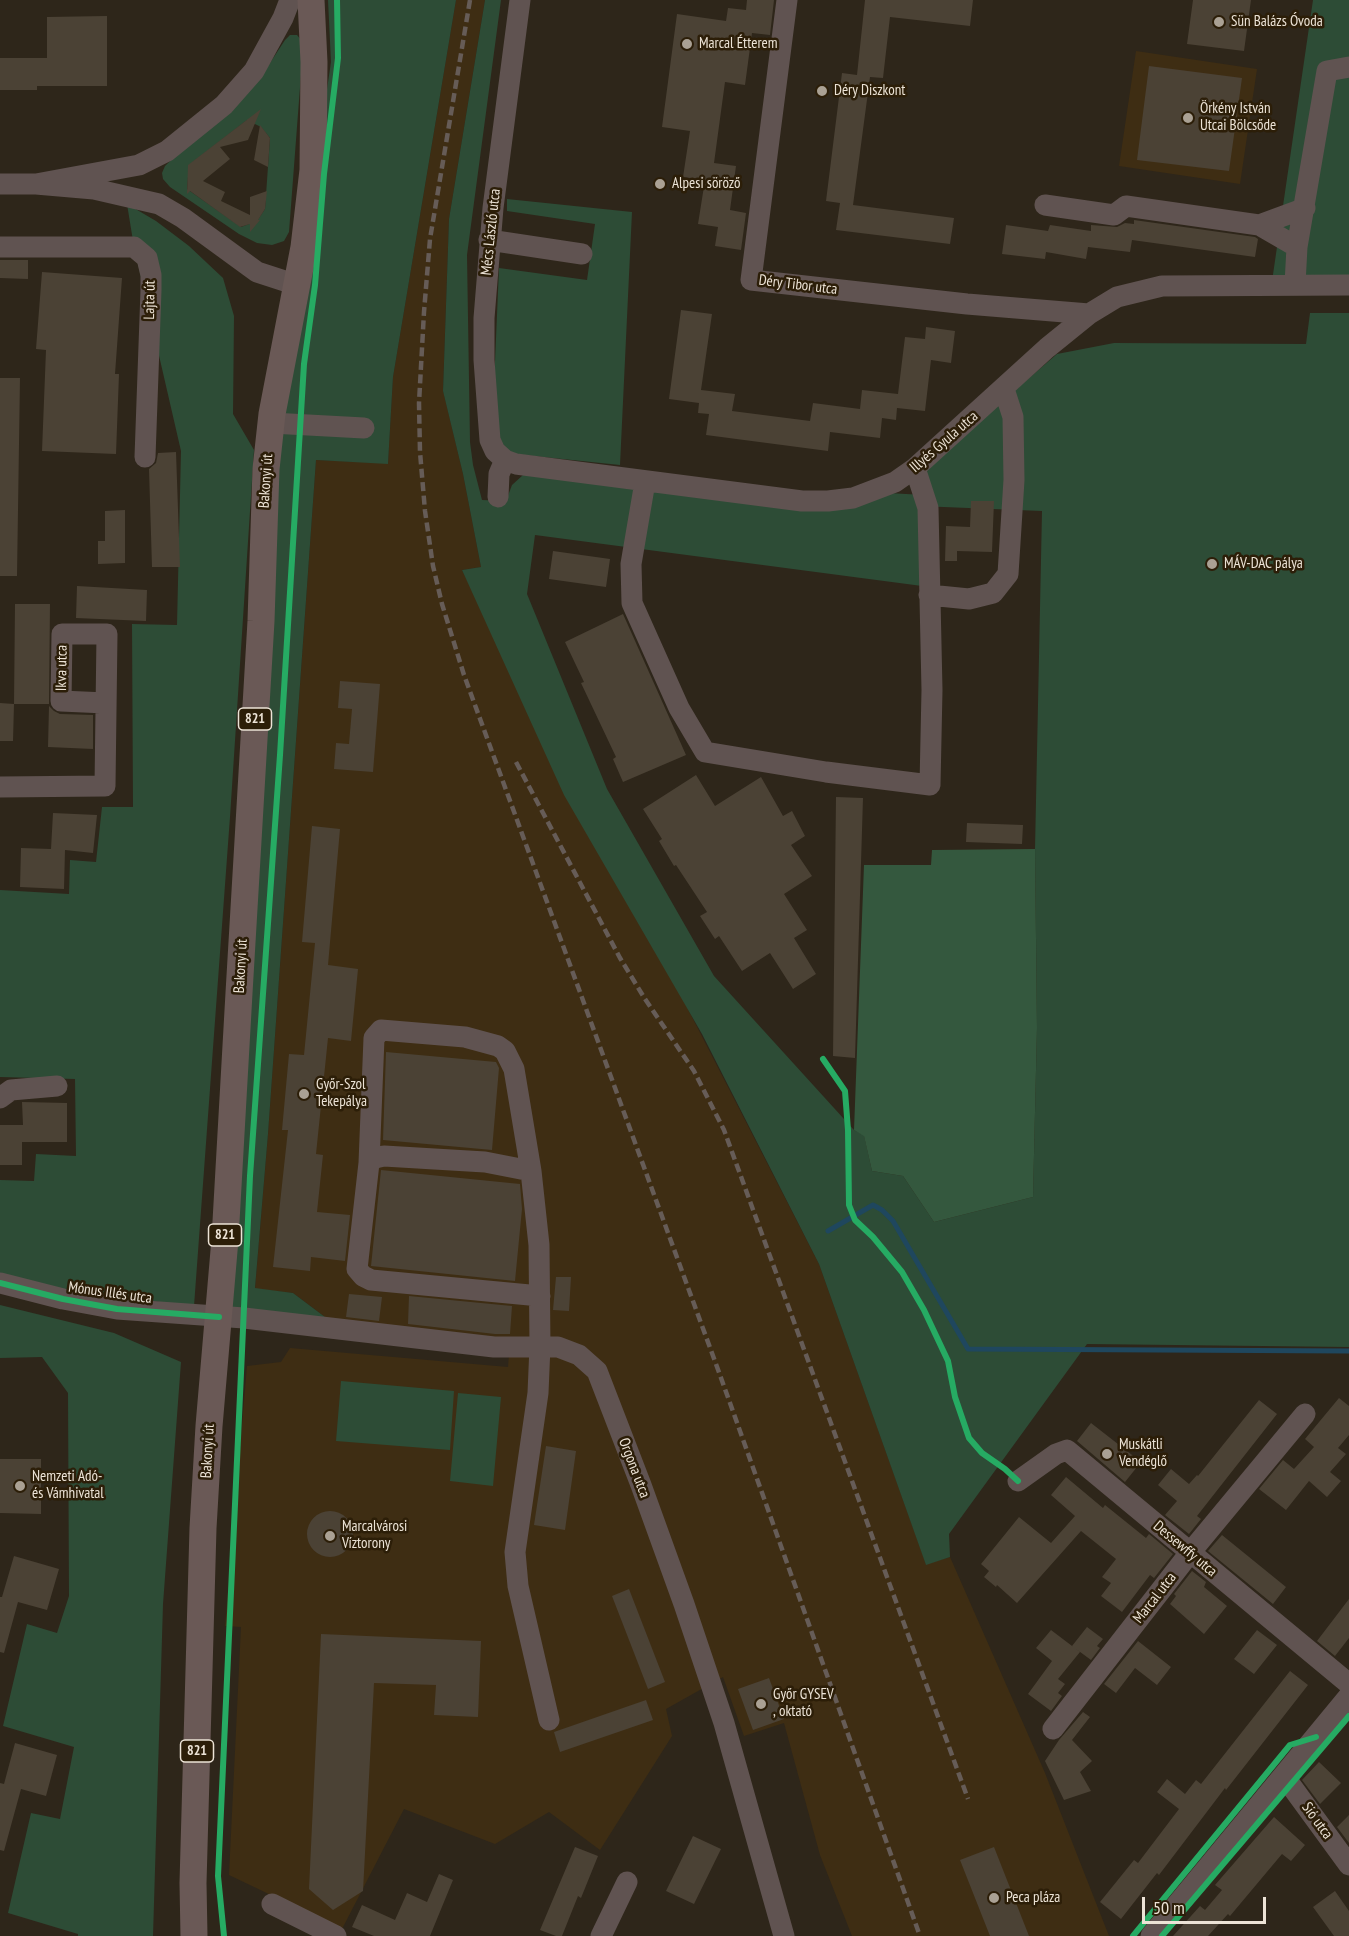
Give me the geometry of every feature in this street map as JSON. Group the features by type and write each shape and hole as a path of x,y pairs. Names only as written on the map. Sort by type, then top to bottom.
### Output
{"main road":[{"name":"Bakonyi út","path":"194,1936 193,1884 204,1517 209,1426 219,1317 261,621 266,469 271,423 297,285 313,170 315,73 311,0"}],"street":[{"path":"36,184 139,165 167,151 224,105 254,71 283,18 290,0"},
{"name":"Mécs László utca","path":"505,460 495,451 490,440 486,402 484,318 489,240 520,0"},
{"name":"Déry Tibor utca","path":"788,0 751,280 967,304 1089,314"},
{"path":"1295,284 1297,247 1327,71 1349,67"},
{"path":"0,184 36,184 94,189 159,204 183,218 257,272 297,285"},
{"path":"1045,205 1114,215 1126,206 1259,225 1297,247"},
{"path":"1259,225 1305,208"},
{"path":"489,240 582,254"},
{"name":"Lajta út","path":"0,247 134,247 147,258 151,275 151,290 145,457"},
{"name":"Illyés Gyula utca","path":"505,460 529,466 802,501 853,498 895,482 915,468 1047,348 1089,314 1117,297 1162,286 1349,285"},
{"path":"928,595 969,599 993,593 1008,573 1014,480 1013,417 1004,389"},
{"path":"271,423 364,428"},
{"path":"498,497 499,474 505,460"},
{"path":"645,482 631,564 632,603 679,708 705,752 826,772 930,785 932,690 928,595 928,508 915,468"},
{"path":"0,787 105,786 106,703"},
{"path":"540,1296 371,1280 357,1269 369,1163 374,1038 381,1030 465,1037 498,1046 505,1051 514,1069 531,1171 539,1245 540,1296 538,1393 516,1552 518,1586 549,1720"},
{"path":"0,1098 11,1090 57,1086"},
{"path":"369,1163 375,1158 384,1156 485,1162 531,1171"},
{"name":"Mónus Illés utca","path":"0,1283 63,1299 117,1309 219,1317"},
{"name":"Orgona utca","path":"219,1317 494,1347 558,1347 579,1355 597,1371 641,1485 724,1723 784,1936"},
{"name":"Marcal utca","path":"1053,1729 1189,1554 1305,1414"},
{"name":"Dessewffy utca","path":"1017,1481 1056,1454 1067,1450 1189,1554 1349,1684"},
{"path":"1151,1936 1349,1696"},
{"name":"Sió utca","path":"1284,1776 1349,1865"},
{"path":"601,1936 627,1882"},
{"path":"272,1904 336,1936"}],"shaded area":[{"path":"456,0 485,0 449,219 443,390 463,474 481,567 462,570 819,1264 926,1564 950,1557 1045,1773 1109,1936 852,1936 820,1855 784,1723 744,1736 723,1677 666,1709 672,1736 600,1850 549,1812 495,1844 404,1809 342,1929 229,1875 241,1627 225,1626 247,1366 281,1362 290,1348 508,1367 510,1341 337,1326 293,1293 255,1289 316,460 388,463 393,377"},
{"name":"Örkény István Utcai Bölcsőde","path":"1136,51 1257,69 1240,184 1119,166"}],"green space":[{"path":"328,0 456,0 393,377 388,464 316,460 255,1288 293,1293 337,1326 224,1309 276,435 331,62"},
{"path":"485,0 501,0 467,255 470,442 482,500 506,501 512,485 523,475 799,505 852,491 924,495 928,465 1057,354 1114,343 1306,344 1310,313 1349,313 1349,1347 1087,1344 949,1534 950,1557 926,1565 819,1264 702,1034 564,795 462,570 481,567 463,474 443,391 449,219","holes":["919,506 1042,511 1035,849 1037,1028 1033,1197 934,1222 903,1176 872,1171 864,1135 854,1130 714,976 607,789 527,594 535,535 922,586"]},
{"path":"1313,0 1349,0 1349,295 1270,295"},
{"path":"290,35 297,35 302,41 303,48 289,232 284,241 272,245 257,243 239,234 170,187 163,179 162,173 165,166 268,66","holes":["247,120 261,127 270,138 265,209 257,221 241,227 187,189 189,165"]},
{"path":"507,199 632,212 620,465 505,453 492,432 499,268 587,280 595,224 507,211"},
{"path":"127,204 156,221 189,246 223,278 234,316 233,414 254,450 194,1306 41,1288 0,1275 0,1180 34,1181 36,1154 76,1156 75,1079 0,1077 0,890 69,894 70,860 96,862 102,807 133,807 132,624 177,625 181,451 134,247"},
{"path":"1035,849 1037,1028 1033,1197 934,1222 903,1176 872,1171 864,1136 854,1130 864,865 931,865 932,850"},
{"path":"0,1305 114,1333 181,1362 163,1604 153,1936 78,1936 78,1934 8,1913 31,1813 60,1819 74,1747 3,1726 27,1624 57,1633 69,1596 68,1393 42,1357 0,1358"},
{"path":"341,1381 454,1391 450,1450 336,1441"},
{"path":"458,1393 501,1397 493,1486 450,1481"}],"building":[{"path":"747,0 774,0 770,35 752,33 745,85 725,82 714,163 736,166 730,210 746,213 741,250 715,246 718,227 698,224 705,180 683,177 690,131 662,127 677,14 726,21 728,8 746,10"},
{"path":"865,0 973,0 970,26 890,17 883,78 870,77 853,205 954,218 950,244 836,230 840,203 826,201 842,73 857,75"},
{"name":"Sün Balázs Óvoda","path":"1193,0 1251,0 1244,51 1187,44"},
{"path":"107,16 107,86 37,86 37,90 0,90 0,58 47,58 47,17"},
{"name":"Örkény István Utcai Bölcsőde","path":"1149,66 1242,78 1229,171 1137,160"},
{"path":"261,109 248,140 220,147 230,159 203,181 225,192 221,201 250,215 250,197 267,191 265,209 258,220 260,220 250,232 250,224 240,227 190,191 187,194 188,165"},
{"path":"260,125 270,138 268,167 254,160"},
{"path":"1134,220 1255,237 1258,239 1255,257 1132,240 1130,252 1088,247 1086,259 1046,252 1045,259 1002,254 1006,225 1048,231 1050,225 1091,231 1091,225 1117,227 1125,223 1134,224"},
{"path":"0,260 28,260 28,279 0,278"},
{"path":"42,272 122,278 115,374 119,374 116,454 42,451 46,350 36,349"},
{"path":"681,310 712,314 701,390 735,394 732,411 810,421 813,403 860,409 862,390 898,394 905,337 925,339 926,327 955,331 951,363 931,360 925,411 897,408 896,420 882,418 880,438 830,432 828,451 706,435 709,414 698,413 699,403 669,399"},
{"path":"0,378 20,378 17,576 0,576"},
{"path":"176,452 180,567 152,567 149,469 156,463 158,453"},
{"path":"971,501 994,501 992,552 957,551 957,561 945,561 946,526 970,527"},
{"path":"125,510 125,563 98,564 98,541 105,541 105,511"},
{"path":"553,551 610,559 606,587 549,579"},
{"path":"77,586 147,590 146,621 76,618"},
{"path":"15,604 50,604 49,704 14,704"},
{"path":"623,614 686,755 623,782 613,759 616,757 581,683 584,682 565,642"},
{"path":"340,681 380,684 373,772 334,769 336,743 349,744 352,709 338,708"},
{"path":"0,703 14,704 13,741 0,741"},
{"path":"49,706 60,714 93,715 93,749 48,747"},
{"path":"696,775 715,806 761,777 783,816 792,811 805,836 791,845 812,876 784,894 807,930 794,938 816,974 793,989 770,953 742,971 719,936 715,939 700,916 707,912 676,865 674,866 659,841 662,839 643,809"},
{"path":"836,797 863,798 855,1058 833,1056"},
{"path":"53,813 97,815 93,853 65,850 64,889 20,887 21,848 51,849"},
{"path":"967,823 1023,825 1022,844 966,842"},
{"path":"312,826 340,829 328,965 358,969 351,1041 328,1038 316,1154 323,1155 317,1212 350,1215 345,1261 311,1257 310,1271 273,1267 288,1130 282,1130 289,1054 304,1055 315,943 302,942"},
{"path":"386,1052 496,1062 499,1068 492,1150 383,1140"},
{"path":"22,1102 67,1103 67,1142 22,1142 22,1165 0,1165 0,1125 23,1125"},
{"path":"381,1170 520,1184 522,1209 515,1281 371,1266"},
{"path":"556,1277 571,1277 569,1311 553,1310"},
{"path":"349,1294 382,1297 379,1321 346,1317"},
{"path":"409,1296 512,1306 510,1334 408,1324"},
{"path":"1339,1398 1349,1406 1349,1435 1338,1448 1346,1454 1330,1472 1341,1481 1327,1497 1309,1481 1286,1510 1259,1489 1283,1460 1294,1469 1314,1447 1305,1439"},
{"path":"1259,1400 1277,1414 1197,1516 1201,1519 1189,1534 1165,1515 1177,1501 1158,1485 1171,1469 1189,1484"},
{"name":"Muskátli Vendéglő","path":"1091,1423 1141,1462 1125,1482 1077,1441"},
{"path":"546,1446 576,1451 565,1530 534,1525"},
{"name":"Nemzeti Adó- és Vámhivatal","path":"0,1459 41,1459 41,1514 0,1513"},
{"path":"1066,1477 1103,1508 1105,1505 1146,1538 1149,1534 1173,1554 1154,1578 1150,1575 1122,1612 1101,1596 1111,1583 1102,1577 1116,1559 1081,1531 1017,1603 984,1577 989,1571 981,1564 1019,1517 1051,1543 1075,1516 1051,1495"},
{"name":"Marcalvárosi Víztorony","path":"330,1511 339,1512 346,1518 352,1525 352,1543 346,1550 339,1556 330,1557 321,1556 314,1550 308,1543 307,1534 308,1525 314,1518 321,1512"},
{"path":"1222,1535 1286,1587 1273,1604 1208,1551"},
{"path":"14,1556 59,1569 47,1610 18,1602 4,1653 0,1652 0,1597 2,1597"},
{"path":"1192,1571 1206,1582 1204,1587 1227,1606 1204,1634 1170,1604 1176,1596 1174,1594"},
{"path":"629,1589 665,1682 648,1689 612,1596"},
{"path":"1349,1599 1349,1638 1335,1656 1317,1641"},
{"path":"1087,1627 1103,1639 1097,1646 1100,1648 1091,1660 1072,1646"},
{"path":"1051,1630 1080,1652 1058,1679 1065,1684 1058,1693 1062,1696 1051,1711 1028,1694 1052,1661 1036,1648"},
{"path":"1257,1630 1277,1645 1254,1674 1234,1659"},
{"path":"321,1634 481,1641 478,1717 434,1715 436,1685 374,1683 363,1891 333,1910 309,1889"},
{"path":"1138,1641 1171,1667 1157,1685 1135,1668 1116,1693 1104,1684"},
{"path":"1290,1671 1308,1685 1159,1875 1157,1873 1121,1919 1100,1902 1134,1860 1138,1863 1179,1809 1157,1792 1167,1779 1185,1794 1196,1780 1201,1784"},
{"name":"Győr GYSEV , oktató","path":"769,1678 784,1719 753,1730 738,1689"},
{"path":"646,1700 653,1720 560,1752 554,1732"},
{"path":"1083,1712 1090,1717 1072,1740 1092,1761 1080,1772 1091,1791 1064,1800 1045,1761 1059,1740"},
{"path":"15,1743 57,1755 46,1796 21,1789 4,1851 0,1850 0,1783 4,1784"},
{"path":"1319,1762 1341,1783 1320,1804 1302,1780"},
{"path":"1349,1815 1349,1843 1337,1827"},
{"path":"1274,1817 1305,1845 1291,1861 1282,1854 1230,1916 1228,1914 1208,1936 1173,1936 1200,1906 1205,1910 1222,1890 1215,1885"},
{"path":"693,1836 721,1849 694,1904 666,1891"},
{"path":"575,1847 598,1856 581,1898 578,1896 562,1936 556,1936 540,1930"},
{"name":"Peca pláza","path":"994,1847 1029,1936 990,1936 960,1860"},
{"path":"439,1874 453,1880 430,1936 374,1936 352,1927 362,1905 395,1920 407,1893 427,1902"},
{"path":"1335,1891 1349,1911 1349,1936 1334,1936 1313,1907"}],"waterway":[{"path":"828,1231 873,1205 882,1210 893,1221 968,1349 1349,1351"}],"railway":[{"path":"470,0 430,239 424,312 419,403 420,452 433,566 464,675 720,1375 920,1936"},
{"path":"516,762 620,958 694,1071 724,1130 968,1799"}],"cycle path":[{"path":"224,1936 218,1876 250,1176 280,755 304,364 315,285 324,174 338,58 337,0"},
{"path":"823,1059 845,1091 849,1205 855,1220 873,1237 902,1272 924,1310 948,1361 955,1397 969,1438 982,1453 1018,1481"},
{"path":"0,1283 63,1299 117,1309 219,1317"},
{"path":"1162,1936 1349,1716"},
{"path":"1133,1936 1290,1745 1316,1737"}],"place":[{"name":"Sün Balázs Óvoda","path":"1219,22"},
{"name":"Marcal Étterem","path":"687,44"},
{"name":"Déry Diszkont","path":"822,91"},
{"name":"Örkény István Utcai Bölcsőde","path":"1188,118"},
{"name":"Alpesi söröző","path":"660,184"},
{"name":"MÁV-DAC pálya","path":"1212,564"},
{"name":"Győr-Szol Tekepálya","path":"304,1094"},
{"name":"Muskátli Vendéglő","path":"1107,1454"},
{"name":"Nemzeti Adó- és Vámhivatal","path":"20,1486"},
{"name":"Marcalvárosi Víztorony","path":"330,1536"},
{"name":"Győr GYSEV , oktató","path":"761,1704"},
{"name":"Peca pláza","path":"994,1898"}]}
